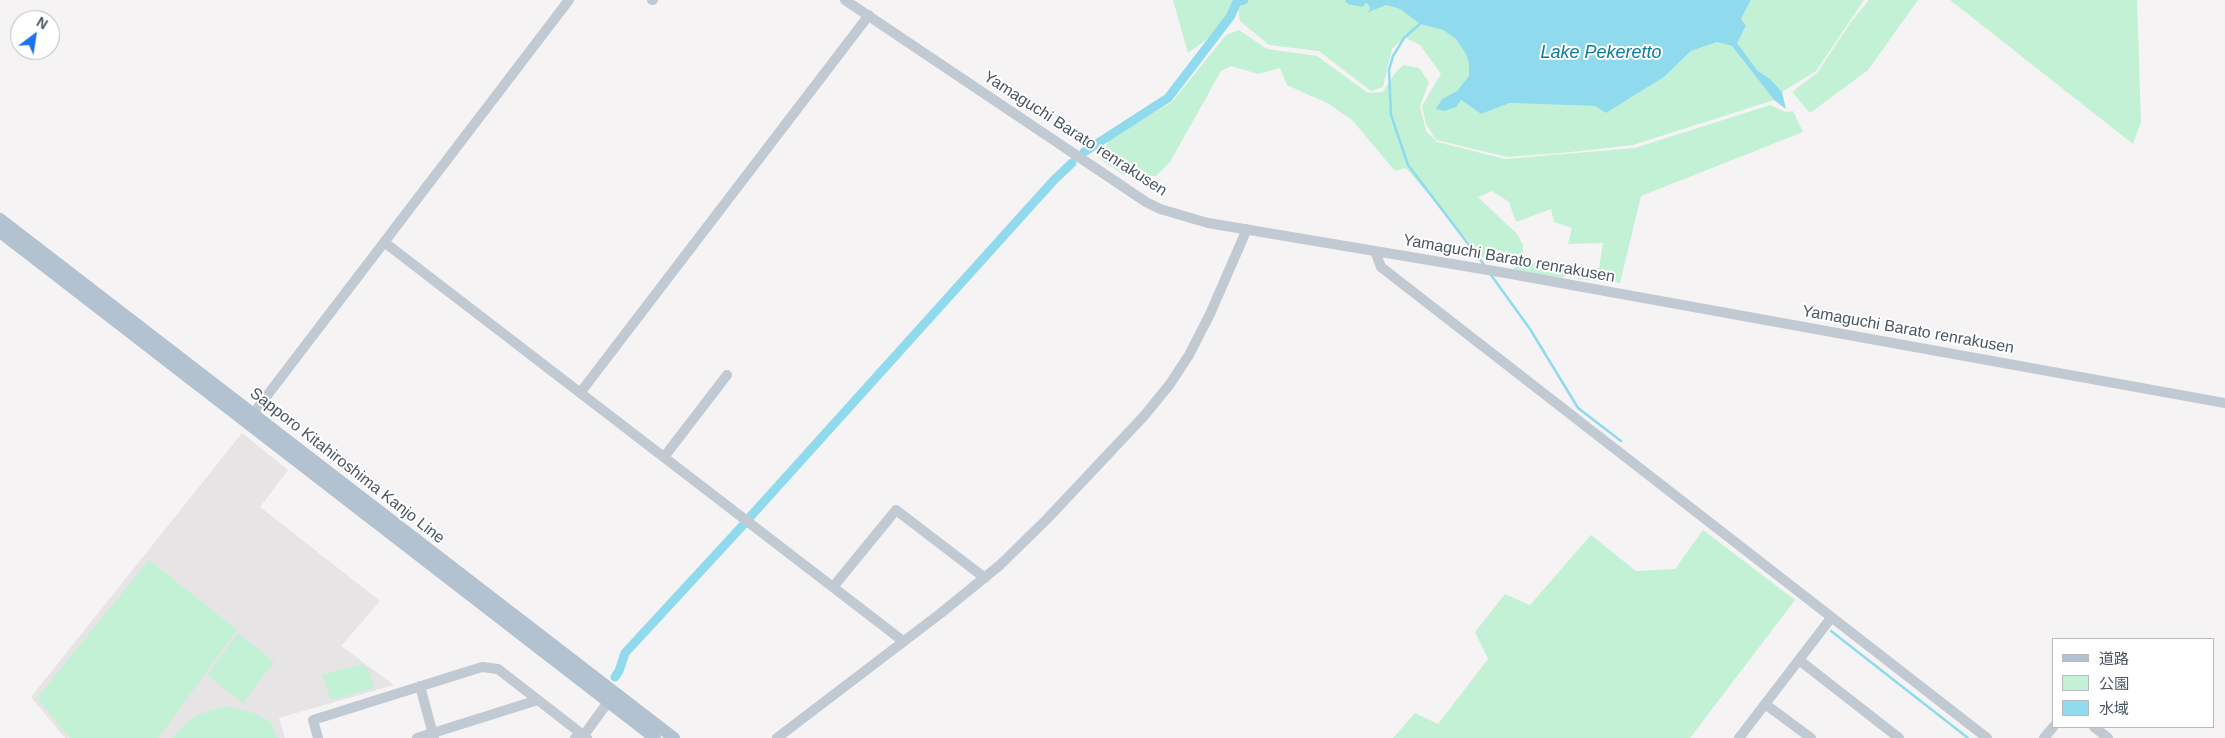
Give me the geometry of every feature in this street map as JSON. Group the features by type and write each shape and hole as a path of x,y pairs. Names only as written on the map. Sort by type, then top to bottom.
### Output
{"main road":[{"name":"Sapporo Kitahiroshima Kanjo Line","path":"0,219 674,738"},
{"name":"Sapporo Kitahiroshima Kanjo Line","path":"0,232 655,738"}],"street":[{"path":"253,414 569,0"},
{"name":"Yamaguchi Barato renrakusen","path":"846,0 1146,202 1160,209 1208,223 1495,271 2225,403"},
{"path":"580,392 869,15"},
{"path":"777,738 985,578 1047,519 1144,416 1170,384 1189,355 1210,314 1247,229"},
{"path":"384,242 903,641"},
{"path":"1375,251 1381,267 1987,738"},
{"path":"664,457 726,376"},
{"path":"832,586 896,510 985,578"},
{"path":"1739,738 1831,618"},
{"path":"1799,660 1899,738"},
{"path":"318,738 313,720 482,667 498,669 582,737 608,702"},
{"path":"420,686 434,736"},
{"path":"417,738 434,736 538,700"},
{"path":"1765,704 1811,738"},
{"path":"2044,738 2052,728"},
{"path":"2095,728 2108,738"}],"shaded area":[{"path":"242,433 288,470 260,507 380,601 341,646 394,685 279,718 285,738 65,738 31,697"}],"green space":[{"path":"1173,0 1360,0 1368,4 1370,10 1368,13 1386,5 1400,9 1420,24 1443,30 1456,39 1466,54 1469,64 1469,77 1457,91 1442,99 1461,100 1481,114 1510,103 1595,106 1606,113 1664,77 1691,51 1717,42 1732,46 1774,100 1633,145 1507,157 1436,140 1426,124 1422,106 1441,74 1420,45 1404,37 1392,49 1383,87 1371,91 1319,51 1269,45 1240,21 1237,2 1213,35 1188,53"},
{"path":"1751,0 1864,0 1816,71 1782,92 1770,79 1757,70 1736,43 1746,27 1741,19"},
{"path":"1869,0 1918,0 1868,70 1810,113 1792,92 1817,73 1851,22"},
{"path":"1950,0 2137,0 2141,122 2133,144"},
{"path":"1239,30 1267,49 1317,56 1368,93 1383,92 1395,73 1403,65 1419,68 1429,82 1420,106 1426,131 1437,142 1505,159 1635,148 1770,105 1785,112 1793,111 1803,132 1641,196 1620,283 1578,279 1582,269 1599,268 1603,243 1568,244 1572,228 1554,222 1551,209 1516,222 1509,202 1492,191 1478,197 1517,234 1523,245 1522,259 1531,263 1553,260 1570,264 1570,272 1562,278 1514,271 1517,255 1491,248 1483,258 1406,168 1395,171 1352,120 1329,104 1287,85 1280,68 1258,74 1231,66 1221,71 1170,162 1156,176 1124,175 1099,158 1110,139 1172,102 1226,35"},
{"path":"1703,530 1795,600 1690,738 1393,738 1415,713 1438,724 1488,659 1475,632 1505,594 1530,605 1591,535 1636,571 1675,569"},
{"path":"149,560 237,630 158,738 70,738 37,698"},
{"path":"238,633 274,662 243,703 207,675"},
{"path":"362,664 369,670 374,688 331,700 322,675"},
{"path":"226,706 253,713 271,722 277,738 172,738 188,721 197,715"}],"water":[{"name":"Lake Pekeretto","path":"1360,0 1751,0 1741,19 1746,26 1737,43 1757,70 1770,79 1782,92 1786,109 1774,100 1732,46 1717,42 1691,51 1664,77 1606,113 1595,106 1510,103 1481,114 1461,100 1456,107 1444,111 1436,109 1442,99 1457,91 1469,76 1469,64 1466,54 1456,39 1443,30 1420,24 1400,9 1386,5 1367,13 1370,9 1368,4"}],"waterway":[{"path":"1084,152 1168,98 1230,17 1237,2 1244,0"},
{"path":"1350,0 1361,2"},
{"path":"1422,22 1404,38 1393,56 1389,70 1391,115 1408,165 1485,266"},
{"path":"750,517 1054,180 1072,163"},
{"path":"1491,275 1530,329 1578,408 1621,441"},
{"path":"615,677 625,653 745,523"},
{"path":"1831,631 1968,738"}]}
